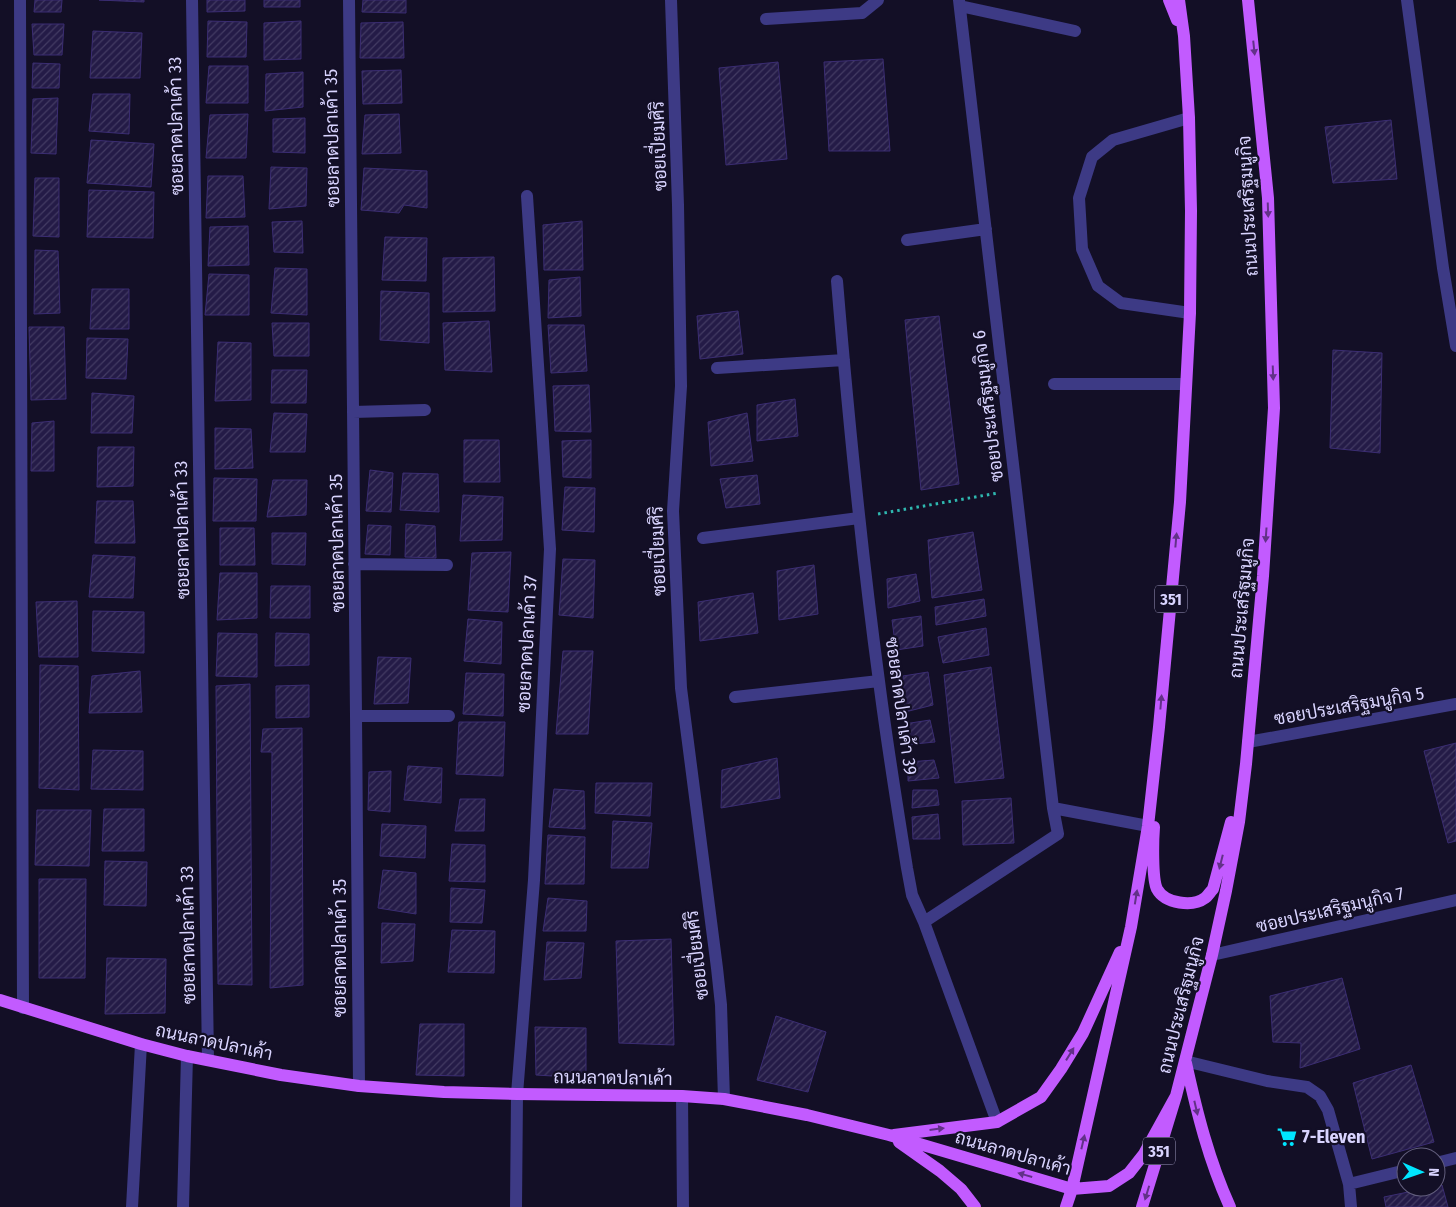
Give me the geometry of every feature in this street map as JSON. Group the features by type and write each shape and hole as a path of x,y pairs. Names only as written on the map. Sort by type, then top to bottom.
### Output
{"main road":[{"path":"1168,0 1184,36"},
{"name":"351","path":"1066,1207 1072,1189 1132,927 1148,826 1159,727 1180,502 1190,313 1190,118 1184,36 1179,0"},
{"name":"ถนนประเสริฐมนูกิจ","path":"1142,1207 1176,1096 1212,955 1226,891 1246,764 1263,576 1274,408 1268,198 1248,0"},
{"path":"1252,28 1255,0"},
{"path":"1159,727 1154,876 1157,889 1168,899 1186,904 1196,902 1206,898 1212,889 1246,764"},
{"path":"888,1135 997,1122 1041,1097 1083,1033 1132,927"},
{"name":"ถนนลาดปลาเค้า","path":"0,1000 186,1056 282,1075 359,1086 444,1092 682,1096 724,1099 807,1115 888,1135 1072,1189 1109,1186 1129,1173 1144,1154 1176,1096"},
{"path":"1185,1061 1214,1170 1230,1207"},
{"path":"888,1135 940,1171 961,1189 975,1207"}],"street":[{"path":"20,0 23,1008"},
{"name":"ซอยลาดปลาเค้า 33","path":"192,0 208,1060"},
{"name":"ซอยลาดปลาเค้า 35","path":"348,0 359,1086"},
{"name":"ซอยเปี่ยมศิริ","path":"671,0 678,205 681,386 673,511 681,688 720,995 724,1099"},
{"path":"766,19 862,13 878,0"},
{"path":"1407,0 1443,268 1456,346"},
{"path":"959,3 1075,31"},
{"name":"ซอยประเสริฐมนูกิจ 6","path":"924,922 1058,834 1053,808 1015,490 959,3"},
{"path":"1190,118 1113,140 1092,157 1079,198 1082,249 1098,286 1121,303 1190,313"},
{"name":"ซอยลาดปลาเค้า 37","path":"516,1207 517,1094 534,880 550,549 527,196"},
{"path":"907,240 986,229"},
{"name":"ซอยลาดปลาเค้า 39","path":"837,281 859,518 879,681 912,895 924,922 997,1122"},
{"path":"717,368 844,360"},
{"path":"1054,384 1186,384"},
{"path":"353,412 425,410"},
{"path":"704,538 859,518"},
{"path":"354,564 447,565"},
{"path":"735,697 879,681"},
{"name":"ซอยประเสริฐมนูกิจ 5","path":"1248,742 1456,704"},
{"path":"356,716 449,716"},
{"path":"1053,808 1148,826"},
{"name":"ซอยประเสริฐมนูกิจ 7","path":"1212,955 1456,900"},
{"path":"132,1207 141,1044"},
{"path":"183,1207 186,1056"},
{"path":"1185,1061 1267,1082 1307,1087 1320,1096 1328,1110 1349,1184 1351,1207"},
{"path":"682,1096 683,1207"},
{"path":"1349,1184 1396,1172"}],"path":[{"path":"859,518 1015,490"}],"building":[{"path":"35,0 62,0 61,12 34,12"},
{"path":"99,0 144,0 144,2"},
{"path":"207,0 245,0 245,11 207,12"},
{"path":"264,0 300,0 300,7 264,7"},
{"path":"363,0 406,0 406,13 362,12"},
{"path":"208,21 247,22 246,57 207,57"},
{"path":"301,21 301,59 264,60 264,23"},
{"path":"403,22 404,58 360,58 361,23"},
{"path":"32,24 64,24 62,55 34,55"},
{"path":"93,31 142,33 140,78 90,78"},
{"path":"883,59 890,151 829,151 824,62"},
{"path":"778,62 787,159 726,165 719,68"},
{"path":"33,63 60,64 59,88 32,88"},
{"path":"209,66 248,66 248,103 206,103"},
{"path":"401,70 402,103 363,104 362,71"},
{"path":"303,72 303,107 265,111 266,74"},
{"path":"93,94 130,94 129,134 89,131"},
{"path":"58,98 56,154 31,153 33,99"},
{"path":"248,114 246,158 206,158 210,115"},
{"path":"399,114 401,153 362,154 365,115"},
{"path":"305,118 305,153 273,152 273,119"},
{"path":"1391,120 1397,179 1333,183 1325,127"},
{"path":"91,140 154,144 151,187 87,183"},
{"path":"271,167 307,168 306,206 269,209"},
{"path":"364,168 427,171 427,208 404,205 399,213 361,210"},
{"path":"208,176 243,176 245,217 206,218"},
{"path":"35,178 59,178 59,237 33,236"},
{"path":"89,190 154,192 153,238 87,237"},
{"path":"302,221 303,253 274,252 272,222"},
{"path":"582,221 583,270 544,270 543,225"},
{"path":"248,226 249,265 208,266 210,227"},
{"path":"385,237 427,238 426,281 382,280"},
{"path":"35,250 58,251 60,313 34,314"},
{"path":"494,257 495,311 443,312 443,258"},
{"path":"275,268 307,269 307,315 271,313"},
{"path":"209,274 249,275 249,315 205,315"},
{"path":"580,277 581,316 548,318 549,280"},
{"path":"92,289 129,289 129,329 90,329"},
{"path":"381,291 429,293 429,343 380,340"},
{"path":"738,311 743,354 700,359 697,316"},
{"path":"939,316 959,484 921,490 905,320"},
{"path":"489,321 492,372 445,370 443,323"},
{"path":"272,323 309,323 309,356 274,356"},
{"path":"548,325 584,325 587,371 551,373"},
{"path":"29,327 64,327 66,399 31,400"},
{"path":"87,338 128,339 126,379 86,378"},
{"path":"218,342 251,343 251,400 215,401"},
{"path":"1333,350 1382,353 1380,453 1330,448"},
{"path":"272,370 307,370 306,403 271,403"},
{"path":"589,385 591,432 555,431 553,386"},
{"path":"92,393 134,396 132,433 91,433"},
{"path":"795,399 798,436 757,441 757,405"},
{"path":"274,413 307,414 305,452 270,452"},
{"path":"747,413 753,461 711,466 708,422"},
{"path":"54,421 54,471 31,471 32,423"},
{"path":"215,428 251,429 253,468 215,469"},
{"path":"464,440 499,440 500,482 464,482"},
{"path":"591,440 591,478 563,477 562,441"},
{"path":"98,447 134,447 133,486 97,487"},
{"path":"370,470 393,473 391,512 366,511"},
{"path":"403,473 438,474 439,512 400,510"},
{"path":"757,475 760,504 726,508 720,479"},
{"path":"214,478 257,479 256,521 213,521"},
{"path":"273,480 307,480 306,515 267,517"},
{"path":"565,487 595,488 594,532 562,530"},
{"path":"463,495 503,497 502,540 460,541"},
{"path":"97,501 133,501 135,543 95,543"},
{"path":"406,524 435,526 436,558 405,557"},
{"path":"368,525 391,526 390,555 365,554"},
{"path":"220,528 254,528 255,565 220,565"},
{"path":"973,532 982,590 932,598 928,540"},
{"path":"272,533 306,533 305,565 272,564"},
{"path":"511,552 508,612 468,610 472,553"},
{"path":"93,555 135,557 133,598 89,597"},
{"path":"563,559 595,560 593,618 559,615"},
{"path":"814,565 818,614 779,620 777,571"},
{"path":"220,573 257,573 257,618 217,620"},
{"path":"916,574 920,601 888,608 887,579"},
{"path":"271,586 310,586 310,618 270,618"},
{"path":"753,593 758,633 700,641 698,602"},
{"path":"984,599 986,616 936,625 935,607"},
{"path":"77,601 78,657 39,657 36,602"},
{"path":"93,611 144,612 144,653 92,651"},
{"path":"921,616 923,646 896,650 892,620"},
{"path":"468,619 502,622 501,664 464,661"},
{"path":"986,628 989,655 943,663 938,637"},
{"path":"218,633 257,634 257,677 216,676"},
{"path":"276,633 309,634 309,665 275,666"},
{"path":"563,651 593,651 588,734 556,734"},
{"path":"378,657 411,658 408,703 374,704"},
{"path":"40,665 78,666 79,790 39,788"},
{"path":"991,667 1004,778 955,783 944,675"},
{"path":"140,671 142,712 89,713 92,676"},
{"path":"928,672 933,705 905,712 903,676"},
{"path":"466,673 504,674 503,716 463,714"},
{"path":"250,684 252,985 218,984 216,686"},
{"path":"309,685 309,717 276,718 276,686"},
{"path":"930,720 935,742 904,745 904,724"},
{"path":"459,722 505,722 503,776 456,774"},
{"path":"302,728 303,985 270,988 272,752 261,752 263,729"},
{"path":"1456,743 1456,841 1448,843 1424,751"},
{"path":"93,750 143,751 143,790 91,789"},
{"path":"777,758 780,798 721,808 722,770"},
{"path":"934,760 939,778 908,781 908,762"},
{"path":"408,766 442,768 441,803 404,800"},
{"path":"391,771 390,812 368,810 369,772"},
{"path":"596,783 652,783 650,816 595,813"},
{"path":"554,789 584,791 585,829 549,827"},
{"path":"913,790 937,790 939,805 912,808"},
{"path":"1011,798 1014,843 963,845 962,801"},
{"path":"460,799 485,799 484,831 455,831"},
{"path":"104,809 144,809 144,851 102,851"},
{"path":"37,810 91,810 89,866 35,865"},
{"path":"938,814 940,839 913,839 912,817"},
{"path":"613,821 652,823 648,868 611,868"},
{"path":"382,824 426,826 425,858 380,856"},
{"path":"548,835 585,837 584,884 545,884"},
{"path":"452,844 485,845 485,882 449,881"},
{"path":"105,861 147,862 146,906 104,905"},
{"path":"383,870 416,873 416,914 378,908"},
{"path":"39,879 86,879 85,978 39,978"},
{"path":"451,888 485,890 482,923 450,922"},
{"path":"548,898 587,901 586,931 543,931"},
{"path":"382,923 415,924 413,961 381,963"},
{"path":"452,930 495,931 494,973 448,972"},
{"path":"671,939 674,1045 619,1043 616,941"},
{"path":"547,942 584,943 581,978 544,980"},
{"path":"107,958 166,959 165,1013 105,1014"},
{"path":"1342,978 1360,1049 1300,1068 1301,1043 1273,1042 1270,996"},
{"path":"776,1016 826,1032 808,1092 757,1080"},
{"path":"420,1024 464,1024 464,1076 416,1075"},
{"path":"535,1027 586,1028 586,1078 536,1075"},
{"path":"1411,1065 1434,1142 1416,1147 1396,1147 1396,1152 1372,1159 1353,1083"},
{"path":"1396,1195 1396,1197 1445,1197 1448,1207 1386,1207 1384,1197"}],"place":[{"name":"7-Eleven","path":"1287,1137"}]}
